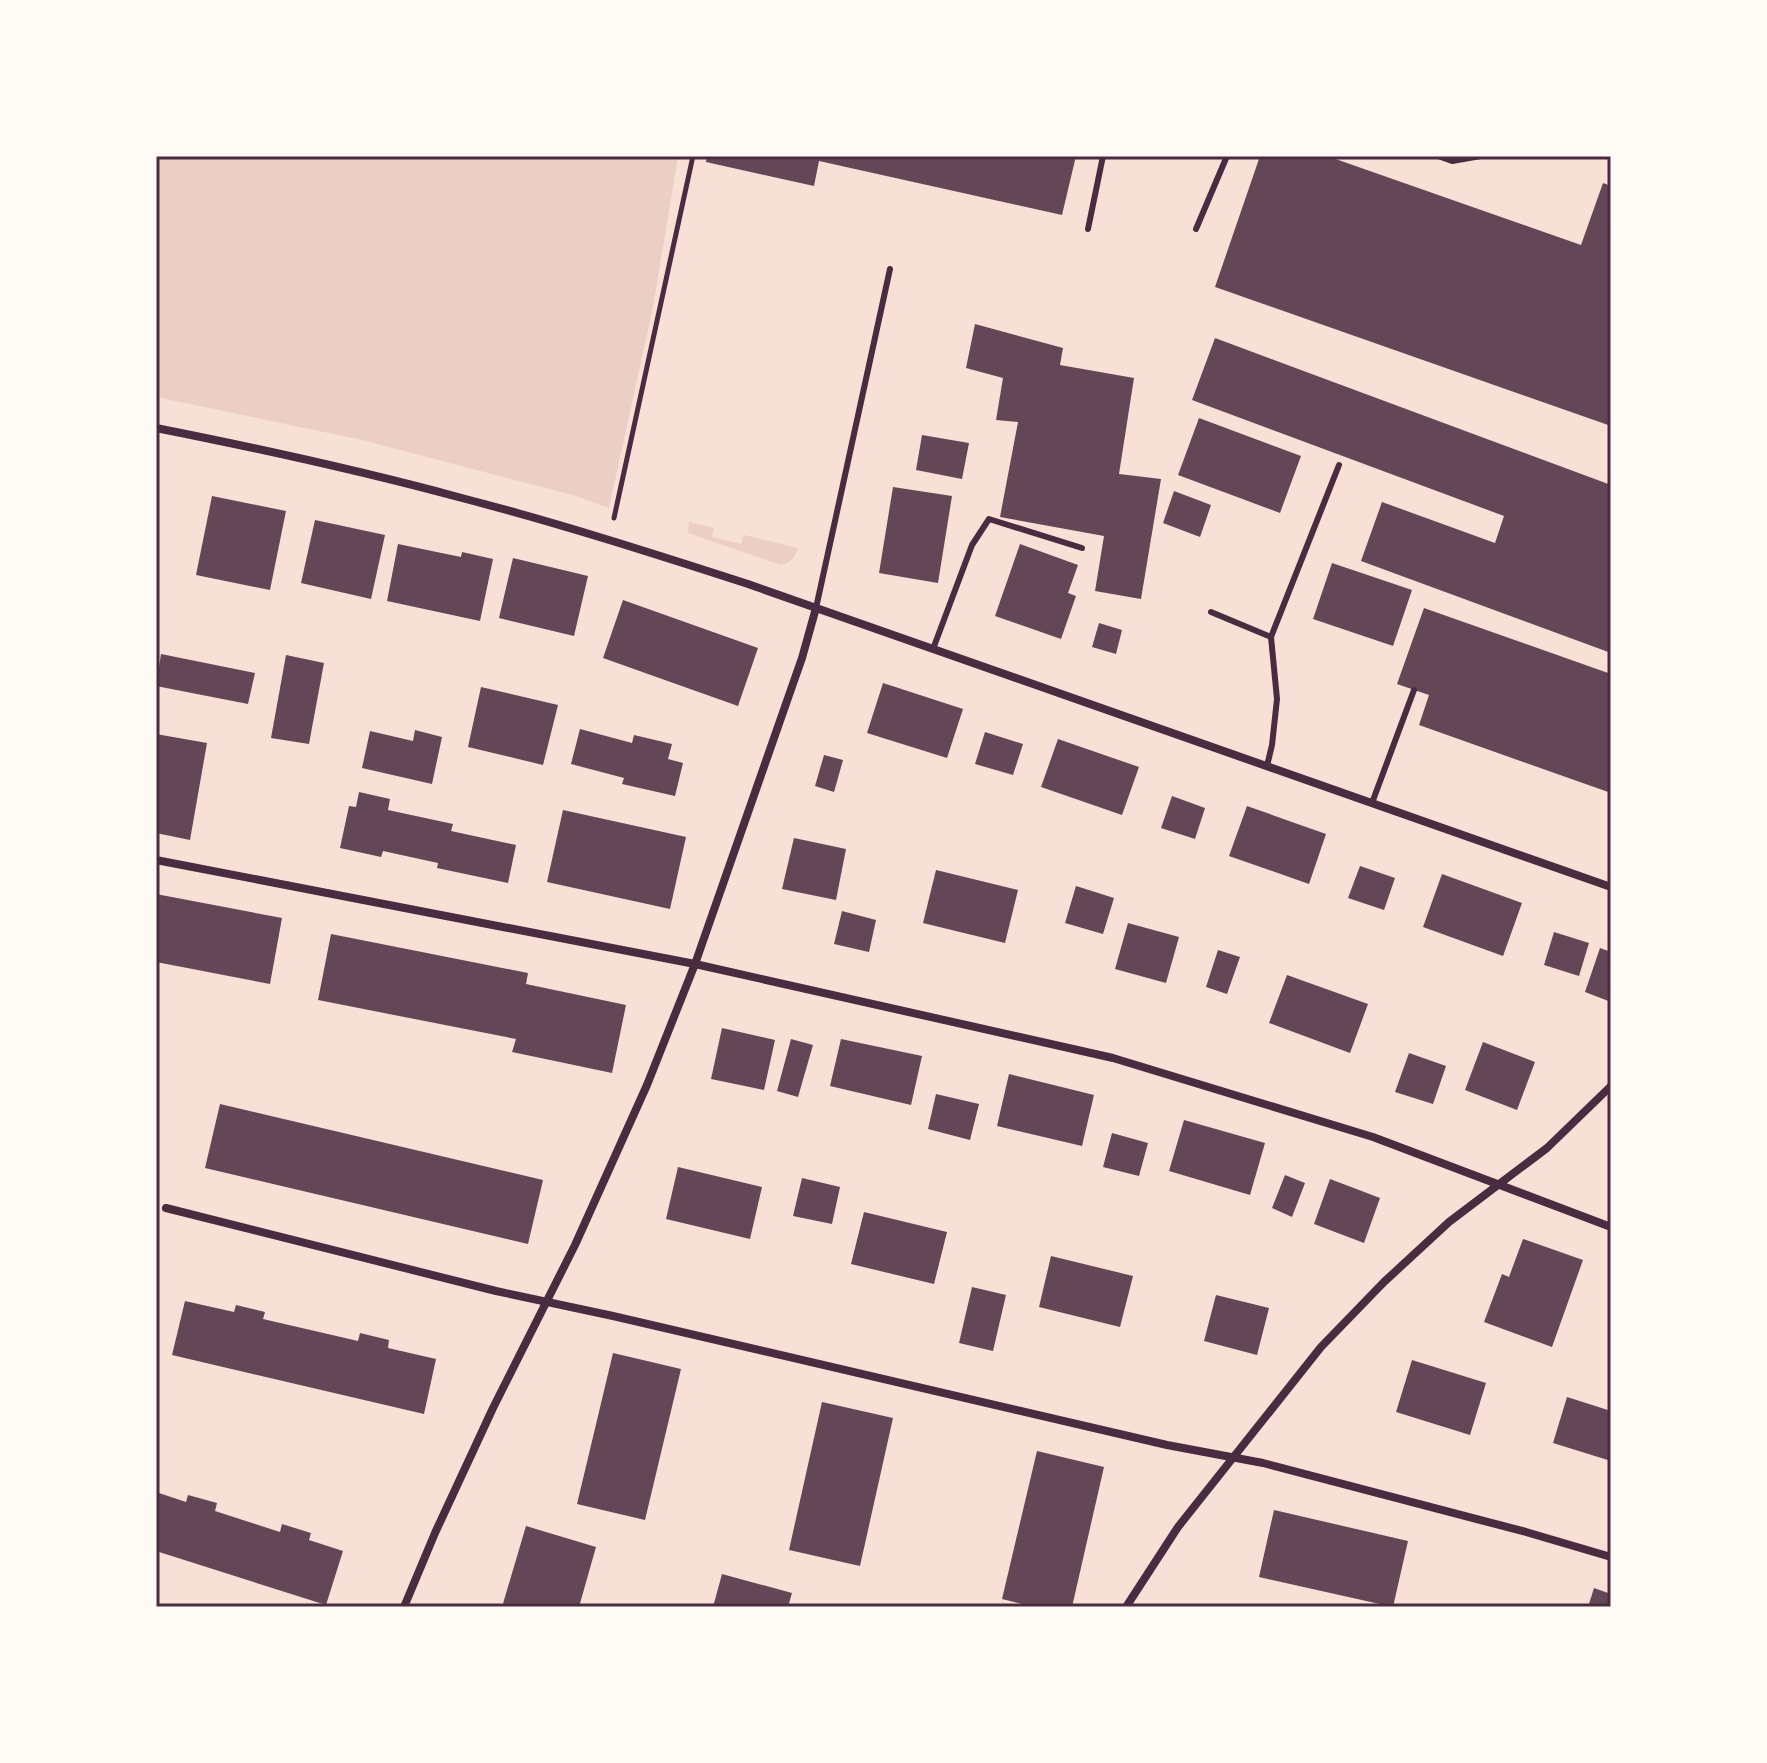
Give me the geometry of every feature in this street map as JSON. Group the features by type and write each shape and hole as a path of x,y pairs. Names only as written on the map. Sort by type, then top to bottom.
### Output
{"street":[{"path":"156,428 325,463 457,496 609,540 748,584 1611,887"},
{"path":"404,1607 493,1408 548,1302 626,1134 695,964 802,658 816,608"},
{"path":"156,860 695,964 1113,1058 1373,1137 1611,1227"},
{"path":"1126,1607 1178,1527 1331,1336 1449,1222 1547,1148 1611,1086"},
{"path":"166,1208 496,1291 1167,1445 1263,1463 1611,1557"}],"lane":[{"path":"1088,229 1103,156"},
{"path":"1196,229 1227,156"},
{"path":"1438,156 1452,161 1481,156"},
{"path":"816,608 890,269"},
{"path":"1267,766 1277,699 1271,637 1339,465"},
{"path":"933,649 972,545 989,519 1082,548"},
{"path":"1211,612 1271,637"},
{"path":"1372,803 1414,690"}],"path":[{"path":"609,540 693,156"}],"shaded area":[{"path":"156,156 678,156 653,307 609,508 576,496 362,440 156,397"},
{"path":"689,522 714,528 712,537 741,544 744,535 798,548 792,559 781,565 688,533"}],"building":[{"path":"707,156 1076,156 1062,215 819,161 814,186 706,162"},
{"path":"1260,156 1327,156 1581,245 1603,183 1611,186 1611,426 1215,287"},
{"path":"975,324 1063,348 1060,365 1134,378 1119,474 1161,479 1141,599 1095,591 1104,536 1000,517 1018,422 996,420 1003,378 966,368"},
{"path":"1215,338 1611,485 1611,653 1361,561 1382,502 1495,543 1504,516 1192,400"},
{"path":"1199,418 1301,456 1280,513 1178,475"},
{"path":"922,435 969,443 962,479 916,470"},
{"path":"893,487 952,496 938,583 879,573"},
{"path":"1174,491 1211,505 1200,537 1163,523"},
{"path":"212,496 286,511 270,590 196,575"},
{"path":"315,520 385,535 371,599 301,583"},
{"path":"398,544 461,557 462,552 493,559 480,621 387,601"},
{"path":"1020,544 1078,565 1068,593 1076,596 1061,639 995,616"},
{"path":"513,558 588,576 574,636 499,618"},
{"path":"1332,563 1412,590 1393,646 1313,619"},
{"path":"623,600 758,648 738,706 603,658"},
{"path":"1424,608 1611,674 1611,793 1419,725 1429,695 1397,684"},
{"path":"1099,623 1122,630 1116,654 1092,647"},
{"path":"161,654 255,673 248,704 156,686"},
{"path":"286,655 324,663 309,744 271,738"},
{"path":"883,683 963,709 947,758 867,733"},
{"path":"481,687 558,705 543,765 468,747"},
{"path":"580,729 632,743 634,735 672,744 668,759 683,763 675,796 622,784 624,778 571,764"},
{"path":"415,730 442,737 432,784 362,768 370,731 413,741"},
{"path":"985,732 1023,744 1013,775 975,764"},
{"path":"156,734 207,743 190,840 156,833"},
{"path":"1058,739 1139,767 1122,815 1041,787"},
{"path":"824,755 843,760 834,792 815,786"},
{"path":"359,792 390,799 388,810 453,824 451,831 516,845 508,883 437,868 438,863 383,851 381,857 340,848 349,806 356,807"},
{"path":"1172,796 1205,808 1195,839 1161,828"},
{"path":"1247,806 1326,834 1309,884 1229,856"},
{"path":"563,810 686,837 670,909 547,882"},
{"path":"794,838 846,849 836,900 782,889"},
{"path":"1360,866 1395,878 1384,910 1348,898"},
{"path":"936,870 1018,890 1005,943 923,923"},
{"path":"1442,874 1522,903 1503,956 1423,927"},
{"path":"1076,886 1114,898 1103,934 1065,923"},
{"path":"156,894 282,918 270,984 156,962"},
{"path":"842,911 876,920 869,952 834,944"},
{"path":"1128,923 1179,937 1166,983 1115,969"},
{"path":"1554,932 1589,943 1579,976 1544,965"},
{"path":"331,934 528,973 526,984 626,1005 612,1073 512,1052 516,1039 318,1000"},
{"path":"1600,948 1611,952 1611,1002 1585,992"},
{"path":"1218,950 1240,957 1227,994 1206,987"},
{"path":"1287,975 1368,1004 1350,1053 1269,1023"},
{"path":"722,1028 775,1040 764,1090 711,1079"},
{"path":"791,1039 813,1045 798,1097 777,1091"},
{"path":"841,1039 922,1056 911,1105 830,1086"},
{"path":"1483,1042 1535,1062 1517,1110 1465,1090"},
{"path":"1409,1053 1446,1066 1433,1104 1395,1092"},
{"path":"1009,1074 1094,1095 1082,1146 997,1126"},
{"path":"936,1094 979,1104 970,1140 928,1129"},
{"path":"220,1104 543,1180 528,1244 205,1168"},
{"path":"1184,1120 1265,1143 1250,1195 1169,1171"},
{"path":"1112,1133 1148,1143 1139,1176 1103,1167"},
{"path":"678,1167 762,1187 750,1239 666,1219"},
{"path":"1285,1175 1305,1183 1292,1217 1272,1208"},
{"path":"802,1178 840,1187 832,1224 793,1216"},
{"path":"1330,1179 1380,1198 1364,1243 1314,1224"},
{"path":"864,1212 947,1232 934,1284 851,1264"},
{"path":"1523,1239 1583,1260 1552,1347 1484,1322 1502,1274 1509,1277"},
{"path":"1051,1256 1133,1276 1120,1327 1039,1307"},
{"path":"972,1287 1006,1295 993,1351 959,1343"},
{"path":"1216,1295 1269,1308 1257,1355 1204,1341"},
{"path":"185,1301 234,1312 236,1305 265,1312 263,1319 358,1341 360,1333 389,1340 388,1348 436,1359 424,1414 172,1355"},
{"path":"613,1353 681,1369 645,1520 577,1504"},
{"path":"1412,1360 1486,1383 1470,1435 1396,1412"},
{"path":"1567,1397 1611,1411 1611,1461 1553,1443"},
{"path":"822,1402 893,1418 860,1566 789,1550"},
{"path":"1037,1451 1104,1467 1072,1607 1035,1607 1002,1599"},
{"path":"156,1492 186,1502 188,1495 217,1503 215,1511 280,1532 282,1524 311,1533 309,1540 343,1551 326,1605 156,1551"},
{"path":"1274,1510 1408,1541 1393,1607 1259,1577"},
{"path":"526,1526 596,1547 579,1607 502,1607"},
{"path":"722,1574 792,1593 788,1607 713,1607"},
{"path":"1594,1588 1611,1594 1611,1607 1588,1607"}]}
